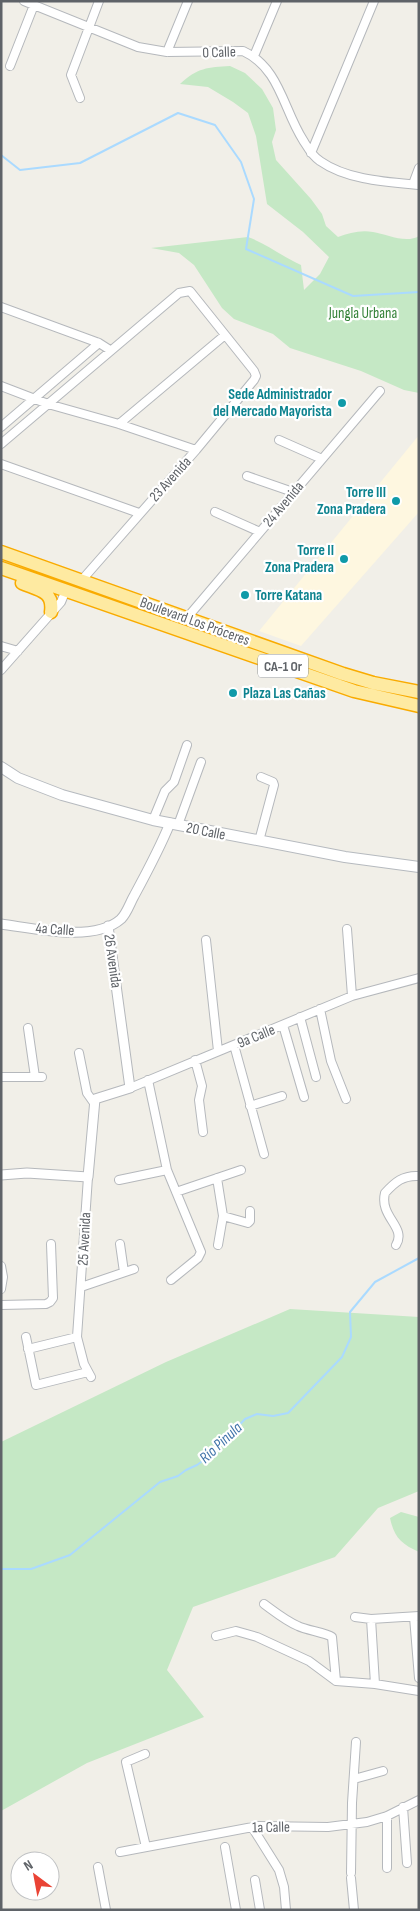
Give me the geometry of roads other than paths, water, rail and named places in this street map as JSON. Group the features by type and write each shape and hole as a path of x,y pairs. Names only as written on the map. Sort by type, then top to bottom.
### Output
{"highway":[{"name":"Boulevard Los Próceres","path":"1,552 343,674 373,683 419,692"},
{"name":"Boulevard Los Próceres","path":"1,568 354,691 419,706"},
{"path":"1,575 48,595 52,603 51,612"}],"main road":[{"name":"20 Calle","path":"1,767 18,778 62,795 153,820 259,841 419,867"}],"street":[{"name":"0 Calle","path":"24,1 138,47 167,52 243,51 254,56 274,77 293,125 311,153 319,160 348,174 416,185"},
{"path":"80,98 71,75 99,1"},
{"path":"167,52 188,1"},
{"path":"254,56 277,1"},
{"path":"311,153 374,1"},
{"path":"10,66 34,5"},
{"path":"416,185 419,168"},
{"path":"1,444 178,293 190,291 225,335 119,424"},
{"path":"1,307 98,343 110,350"},
{"name":"23 Avenida","path":"81,581 196,450 256,376 225,335"},
{"path":"1,427 98,343"},
{"path":"1,386 48,404 119,424 196,450"},
{"name":"24 Avenida","path":"186,618 380,390"},
{"path":"279,440 322,459"},
{"path":"1,464 139,513"},
{"path":"247,476 293,492"},
{"path":"215,512 260,532"},
{"path":"1,670 61,602 66,590"},
{"path":"1,646 18,651"},
{"path":"153,820 165,791 174,782 187,745"},
{"path":"174,824 201,762"},
{"path":"259,841 274,785 273,782 261,777"},
{"name":"26 Avenida","path":"130,1088 108,926 121,919 174,824"},
{"name":"4a Calle","path":"1,924 68,932 97,930 108,926"},
{"path":"347,928 352,996"},
{"path":"206,940 218,1051"},
{"name":"9a Calle","path":"94,1101 130,1088 352,996 419,978"},
{"path":"320,1009 331,1061 346,1099"},
{"path":"300,1017 316,1077"},
{"path":"283,1025 304,1097"},
{"path":"1,1077 38,1077 28,1028"},
{"path":"234,1044 264,1154"},
{"path":"79,1053 87,1093 94,1101"},
{"path":"195,1060 202,1086 199,1100 203,1132"},
{"path":"148,1080 167,1170 190,1233 201,1252 198,1258 171,1280"},
{"path":"250,1106 282,1096"},
{"name":"25 Avenida","path":"28,1349 35,1383 38,1385 89,1374 77,1337 94,1101"},
{"path":"119,1180 167,1170"},
{"path":"176,1192 241,1170"},
{"path":"1,1175 27,1173 88,1176"},
{"path":"396,1245 400,1234 384,1209 385,1193 395,1182 407,1175 419,1176"},
{"path":"217,1178 223,1216 218,1245"},
{"path":"223,1216 248,1223 250,1221 250,1211"},
{"path":"1,1305 46,1304 50,1302 53,1298 50,1244"},
{"path":"120,1244 124,1272"},
{"path":"1,1266 3,1277 1,1289"},
{"path":"81,1287 134,1269"},
{"path":"26,1337 28,1349 77,1337"},
{"path":"264,1604 297,1626 318,1634 328,1634 332,1641 336,1681"},
{"path":"355,1617 371,1619 416,1616 419,1678"},
{"path":"371,1619 375,1684"},
{"path":"216,1636 236,1631 257,1637 309,1661 336,1681 375,1684 419,1691"},
{"path":"354,1910 351,1876 356,1742"},
{"path":"145,1754 126,1762 146,1848"},
{"path":"354,1779 383,1771"},
{"name":"1a Calle","path":"120,1852 252,1827 307,1827 352,1825 371,1822 419,1800"},
{"path":"404,1807 407,1863"},
{"path":"387,1816 387,1868"},
{"path":"252,1827 277,1865 284,1887 286,1910"},
{"path":"225,1847 236,1910"},
{"path":"98,1867 106,1910"},
{"path":"255,1880 260,1910"}],"waterway":[{"path":"1,155 20,170 80,163 178,113 215,125 241,162 254,199 246,249 353,296 419,292"},
{"name":"Río Pinula","path":"1,1569 31,1569 70,1555 160,1482 178,1476 212,1454 245,1419 257,1414 273,1416 288,1413 342,1357 351,1337 350,1312 375,1282 419,1258"}],"place":[{"name":"Sede Administrador del Mercado Mayorista","path":"342,403"},
{"name":"Torre III Zona Pradera","path":"396,501"},
{"name":"Torre II Zona Pradera","path":"344,559"},
{"name":"Torre Katana","path":"245,595"},
{"name":"Plaza Las Cañas","path":"233,693"}],"park label":[{"name":"Jungla Urbana","path":"363,313"}]}
